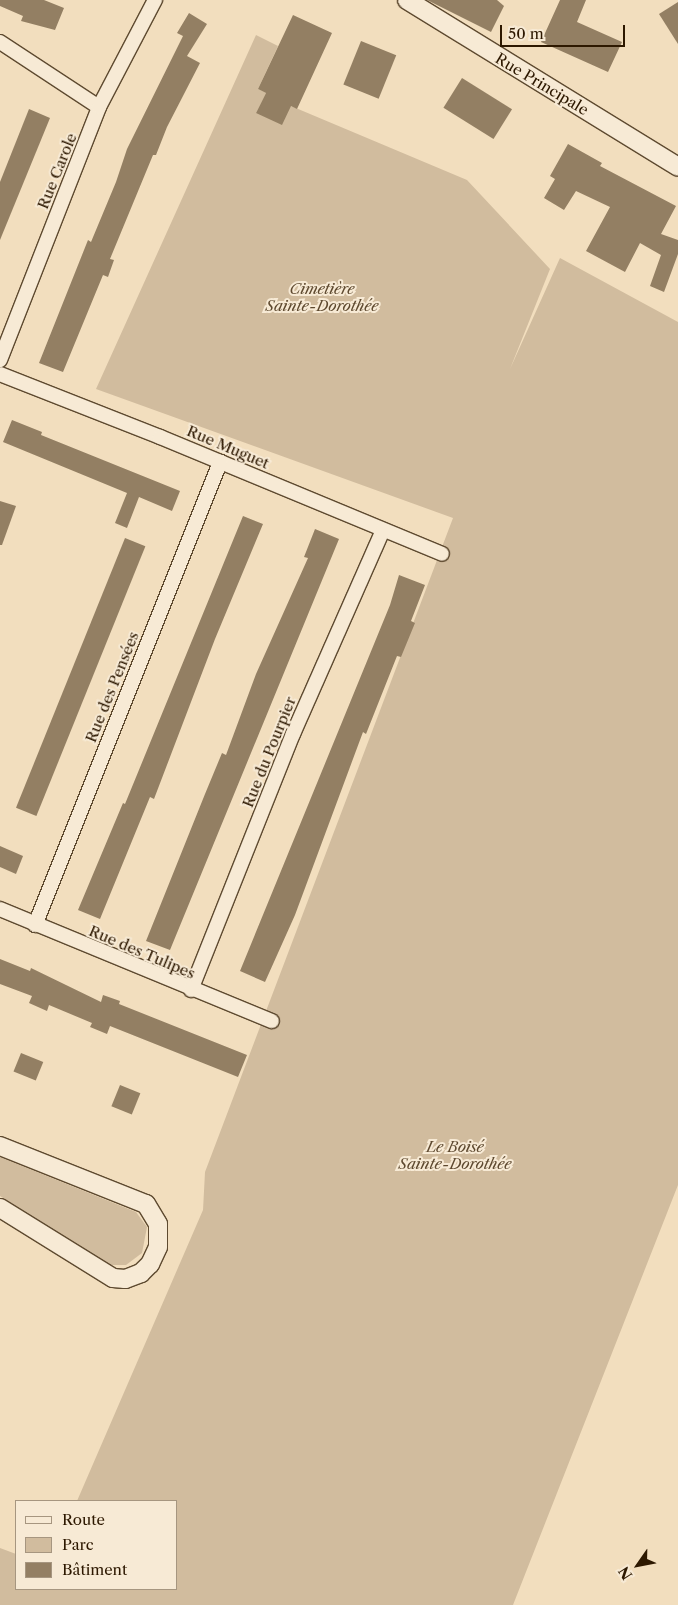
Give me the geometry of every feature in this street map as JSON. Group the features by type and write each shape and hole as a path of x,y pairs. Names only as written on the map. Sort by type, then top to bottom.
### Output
{"street":[{"name":"Rue Carole","path":"0,360 99,107 155,0"},
{"name":"Rue Principale","path":"407,0 678,166"},
{"path":"0,42 99,107"},
{"name":"Rue Muguet","path":"0,374 442,554"},
{"name":"Rue des Pensées","path":"35,925 220,462"},
{"name":"Rue du Pourpier","path":"191,990 292,734 383,530"},
{"name":"Rue des Tulipes","path":"0,909 191,990 272,1021"},
{"path":"0,1146 146,1204 158,1224 158,1247 150,1264 141,1273 125,1279 113,1278 0,1208"}],"green space":[{"name":"Le Boisé Sainte-Dorothée","path":"256,35 278,46 258,89 266,93 256,113 291,106 467,180 550,269 510,369 560,258 678,322 678,1185 513,1605 0,1605 0,1548 15,1554 15,1590 178,1590 178,1500 77,1500 203,1210 205,1172 453,518 96,389"},
{"path":"0,1157 136,1212 147,1227 142,1253 126,1265 109,1265 0,1196"}],"building":[{"path":"0,0 44,0 64,8 55,30 21,21 23,16 0,6"},
{"path":"427,0 497,0 504,6 491,32"},
{"path":"560,0 586,0 577,22 622,42 608,72 541,42"},
{"path":"678,2 678,44 659,14"},
{"path":"189,13 207,24 187,56 200,63 167,127 156,155 153,155 110,259 114,260 108,277 103,275 63,372 39,363 88,240 91,242 116,182 127,149 183,36 177,33"},
{"path":"293,15 332,33 297,109 291,106 282,125 256,113 266,93 258,89"},
{"path":"361,41 396,55 379,99 343,85"},
{"path":"462,78 512,109 493,139 443,108"},
{"path":"29,109 50,118 0,240 0,182"},
{"path":"568,144 602,163 600,166 676,206 661,234 678,240 678,254 664,292 650,286 661,255 640,243 625,272 586,251 610,207 576,191 564,210 544,198 555,179 550,176"},
{"path":"12,420 42,432 41,435 180,491 172,511 139,497 127,528 115,523 127,493 3,442"},
{"path":"0,501 16,506 2,545 0,545"},
{"path":"243,516 263,524 215,639 154,799 150,797 100,919 78,910 123,803 125,804"},
{"path":"315,529 339,539 170,950 146,941 222,753 226,755 256,674 308,558 304,557"},
{"path":"125,538 145,546 36,816 16,808"},
{"path":"399,575 425,585 411,621 415,623 401,657 397,656 366,734 363,732 295,915 265,982 240,971 390,605"},
{"path":"0,846 23,856 16,874 0,867"},
{"path":"0,959 30,971 31,968 101,1002 103,995 120,1001 119,1004 247,1055 238,1077 110,1026 107,1034 90,1027 92,1023 49,1005 47,1011 29,1003 32,996 0,984"},
{"path":"21,1053 43,1062 36,1081 14,1072"},
{"path":"120,1085 140,1093 132,1115 111,1106"}],"park label":[{"name":"Cimetière Sainte-Dorothée","path":"322,296"}]}
